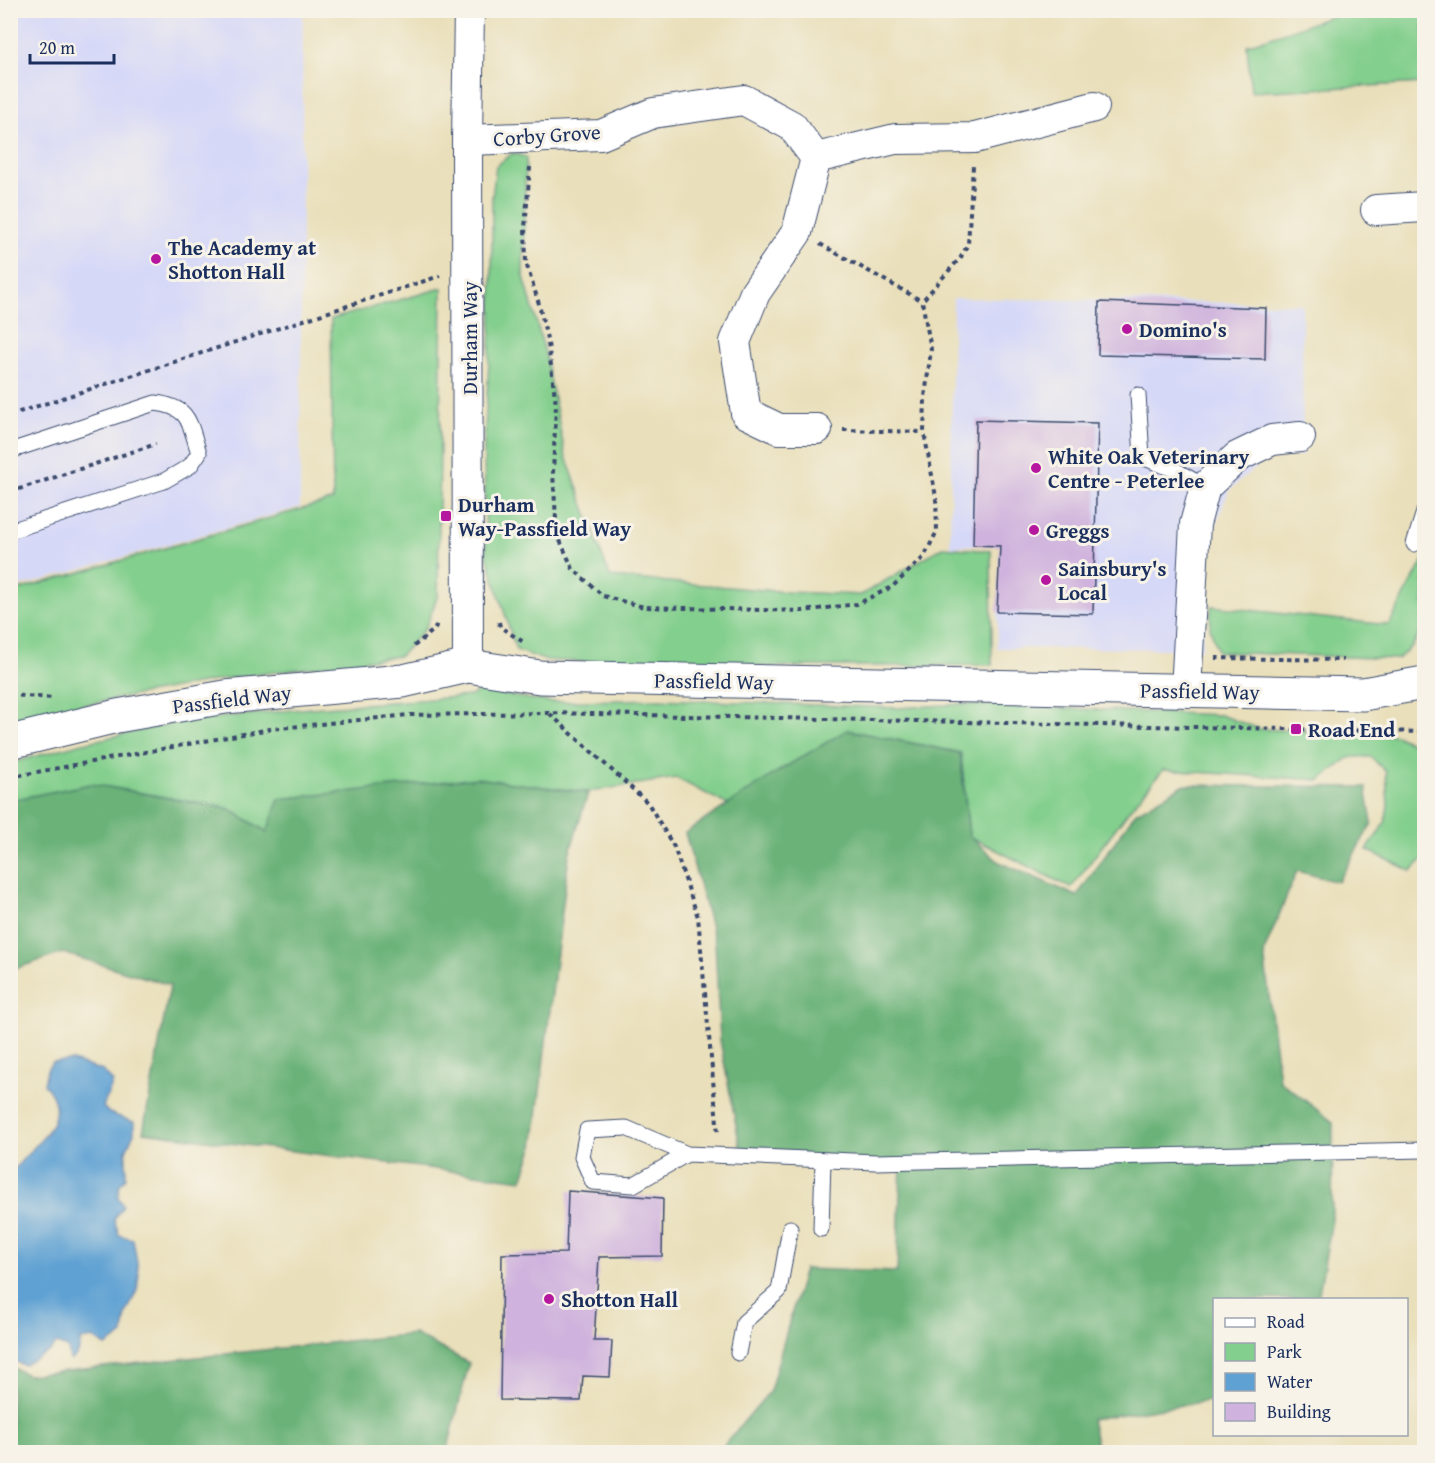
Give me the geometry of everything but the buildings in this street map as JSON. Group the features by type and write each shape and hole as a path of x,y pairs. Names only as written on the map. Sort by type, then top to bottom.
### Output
{"street":[{"name":"Durham Way","path":"468,666 467,140 469,10"},
{"name":"Corby Grove","path":"467,140 602,135 653,113 744,100 792,126 816,158"},
{"path":"817,429 779,429 746,413 735,342 755,293 797,231 816,158 895,139 975,138 1094,107"},
{"path":"1376,210 1425,207"},
{"path":"1186,691 1195,524 1205,487 1237,457 1272,440 1300,437"},
{"name":"Passfield Way","path":"10,742 117,716 225,697 403,681 468,666 540,677 1186,691 1363,694 1425,683"}],"lane":[{"path":"1138,395 1142,457 1173,469 1205,487"},
{"path":"10,451 155,403 173,405 187,417 199,453 190,466 164,481 10,531"},
{"path":"1414,544 1425,512"},
{"path":"687,1154 633,1185 593,1182 582,1157 587,1130 626,1128 687,1154 876,1162 1425,1150"},
{"path":"821,1229 824,1160"},
{"path":"738,1353 744,1322 779,1291 790,1228"}],"path":[{"path":"797,231 922,301"},
{"path":"10,415 469,266"},
{"path":"817,429 924,432"},
{"path":"10,492 156,444"},
{"path":"497,616 500,627 528,645"},
{"path":"10,695 53,698"},
{"path":"10,777 270,729 409,715 548,713 1425,732"},
{"path":"549,714 648,803 674,847 698,918 720,1156"},
{"path":"1424,1452 1425,1446"}],"shaded area":[{"name":"The Academy at Shotton Hall","path":"11,11 303,11 300,507 11,589"},
{"path":"953,298 1302,304 1303,455 1270,456 1229,490 1206,550 1202,649 997,648 1000,546 950,547"}],"green space":[{"path":"1350,10 1424,11 1424,83 1251,92 1247,45"},
{"path":"513,153 526,157 523,273 545,353 565,454 610,577 788,592 861,595 943,547 991,551 992,665 700,667 544,660 516,650 486,553 484,446 492,311 492,198 496,166"},
{"path":"442,288 438,595 425,629 400,656 230,678 71,707 11,722 11,592 333,500 331,319"},
{"path":"1424,559 1424,626 1413,645 1398,659 1218,652 1210,628 1211,606 1389,625"},
{"path":"479,691 550,702 657,699 897,708 962,704 1220,715 1260,729 1396,735 1424,750 1424,858 1411,871 1367,850 1385,823 1388,806 1386,772 1371,757 1350,757 1320,780 1163,770 1130,809 1071,888 969,836 961,753 847,730 728,805 676,778 587,792 478,779 280,799 267,832 228,808 91,784 11,800 11,763 79,744 185,721 311,708 471,696"},
{"path":"847,730 960,753 969,835 999,862 1077,896 1135,813 1183,785 1366,787 1372,823 1338,882 1297,871 1264,952 1279,1080 1333,1122 1332,1220 1318,1298 1213,1298 1213,1400 1091,1419 1098,1452 718,1452 770,1391 804,1269 897,1272 901,1164 742,1157 720,1040 715,942 685,833 782,769"},
{"path":"477,778 588,793 569,855 533,1148 522,1180 143,1132 170,985 63,953 11,970 11,800 91,784 229,809 267,832 279,799"},
{"path":"414,1334 469,1363 447,1452 11,1452 11,1367 28,1375"}],"water":[{"path":"72,1061 103,1071 113,1082 103,1107 109,1113 134,1122 134,1133 126,1151 126,1178 120,1184 118,1197 123,1206 114,1219 119,1235 133,1239 139,1274 137,1290 126,1314 123,1334 106,1346 93,1338 81,1340 78,1353 70,1361 68,1348 56,1344 51,1350 24,1365 11,1360 11,1174 47,1132 53,1121 56,1109 53,1097 44,1084 47,1069 53,1062"}],"place":[{"name":"The Academy at Shotton Hall","path":"156,259"},
{"name":"Domino's","path":"1127,329"},
{"name":"White Oak Veterinary Centre - Peterlee","path":"1036,468"},
{"name":"Durham Way-Passfield Way","path":"446,516"},
{"name":"Greggs","path":"1034,530"},
{"name":"Sainsbury's Local","path":"1046,580"},
{"name":"Road End","path":"1296,729"},
{"name":"Shotton Hall","path":"549,1299"}]}
